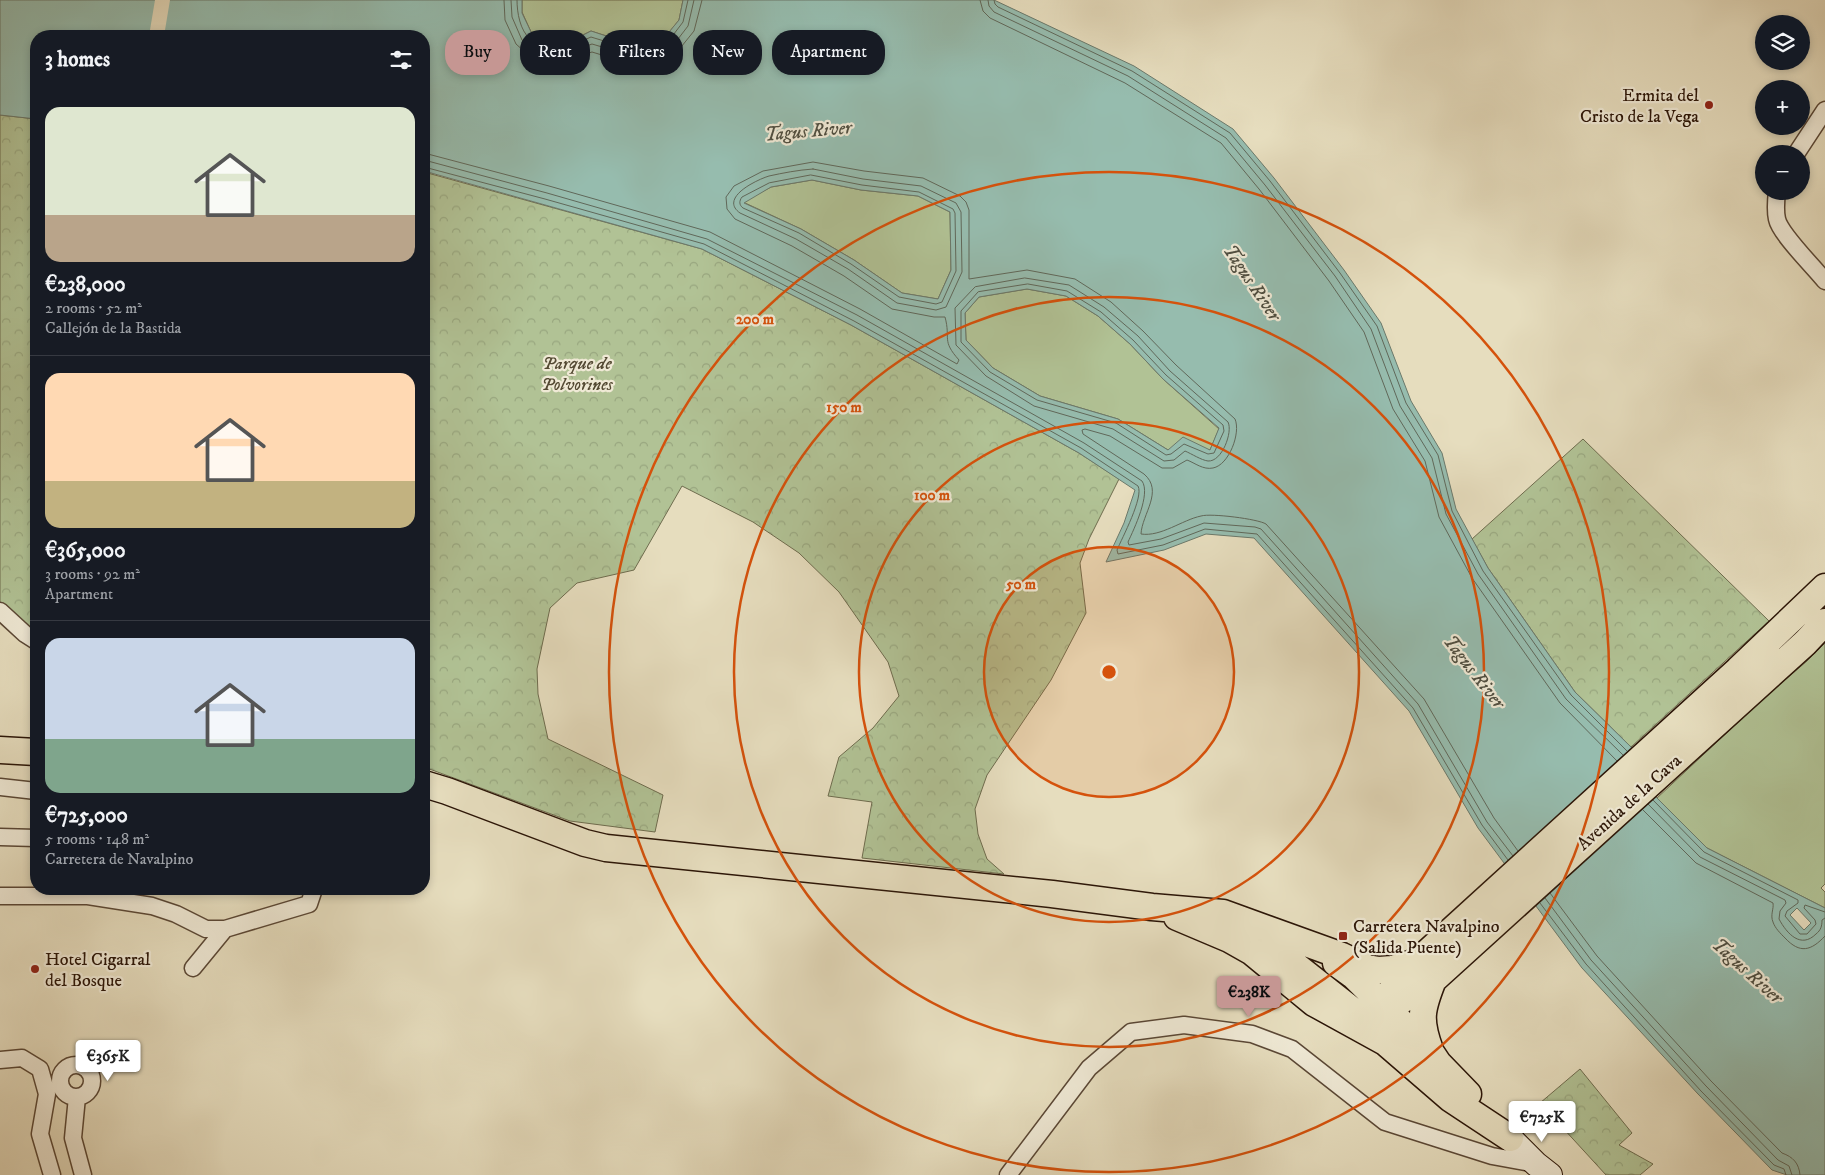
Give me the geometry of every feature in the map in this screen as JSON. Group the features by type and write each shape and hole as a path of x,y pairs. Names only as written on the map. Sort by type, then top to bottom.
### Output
{"main road":[{"name":"Avenida de la Cava","path":"1425,971 1746,679 1825,587"},
{"name":"Avenida de la Cava","path":"1425,971 1495,891 1746,679 1825,622"},
{"path":"0,750 30,752"},
{"path":"430,786 584,843 606,848 1223,913 1342,956 1367,968 1425,971"},
{"path":"1152,906 1218,923 1251,938 1282,955 1353,1010 1371,1016 1388,1009 1425,971"},
{"path":"1152,906 1229,939 1244,948 1314,1003 1385,1042 1451,1099 1510,1138"},
{"path":"1299,940 1354,976 1430,1051 1438,1063 1543,1170"},
{"path":"1425,971 1422,1010 1424,1033 1430,1051"},
{"path":"1385,1042 1388,1009"}],"street":[{"path":"1802,145 1825,110"},
{"path":"1776,200 1780,226 1825,281"},
{"path":"0,611 30,637"},
{"path":"0,787 30,790"},
{"path":"0,837 30,838"},
{"path":"0,896 88,896 152,906 176,914 206,929 225,930 308,904 312,895"},
{"path":"194,968 225,930"},
{"path":"1008,1175 1088,1068 1131,1032 1184,1025 1252,1034 1292,1049 1385,1122 1543,1170"},
{"path":"0,1060 22,1058 40,1069 47,1094 40,1134 52,1175"},
{"path":"77,1097 73,1138 83,1175"}],"green space":[{"path":"522,0 683,0 679,20 671,30 600,30 600,34 590,30 530,30 522,12"},
{"path":"0,115 30,118 30,630 0,602"},
{"name":"Parque de Polvorines","path":"430,174 702,249 851,325 1079,453 1119,479 1089,539 1080,563 1086,613 1051,680 987,775 975,809 978,834 987,859 1004,874 862,858 872,802 828,796 839,757 873,728 899,696 888,662 839,592 799,553 753,522 682,486 634,570 577,583 550,608 537,669 538,694 548,739 663,795 655,832 570,821 430,769"},
{"path":"812,180 861,190 918,196 950,212 951,270 938,299 902,293 854,260 801,229 743,202 771,187"},
{"path":"1027,289 1066,296 1098,316 1130,344 1163,379 1219,429 1210,450 1168,450 1118,419 1040,396 993,368 966,340 965,313 979,297"},
{"path":"1583,439 1769,621 1631,747 1575,692 1488,568 1472,539"},
{"path":"1825,643 1825,884 1821,888 1825,892 1825,908 1707,848 1657,798"},
{"path":"1580,1069 1632,1133 1619,1145 1653,1164 1640,1175 1606,1175 1540,1103"}],"water":[{"name":"Tagus River","path":"0,0 522,0 522,13 530,30 520,30 520,75 590,75 591,31 600,34 600,75 683,75 683,30 671,30 679,20 683,0 994,0 1134,66 1233,129 1274,178 1344,270 1381,323 1411,401 1442,453 1456,509 1488,568 1575,692 1631,747 1657,798 1707,848 1825,908 1825,1175 1787,1175 1772,1170 1698,1094 1582,968 1478,828 1409,711 1254,538 1206,534 1164,550 1106,562 1124,523 1135,490 1079,453 851,325 702,249 430,173 430,30 30,30 30,118 0,115","holes":["812,180 861,190 918,196 950,212 951,270 938,299 902,293 854,260 801,229 744,203 771,187","1027,289 1066,296 1098,316 1130,344 1163,379 1219,428 1210,450 1183,437 1168,450 1118,419 1040,396 993,368 966,340 965,313 979,297","1797,908 1811,923 1804,930 1790,915"]}],"pier":[{"path":"155,0 170,0 165,30 150,30"}],"place":[{"name":"Ermita del Cristo de la Vega","path":"1709,105"},
{"name":"Carretera Navalpino (Salida Puente)","path":"1343,936"},
{"name":"Hotel Cigarral del Bosque","path":"35,969"}]}
